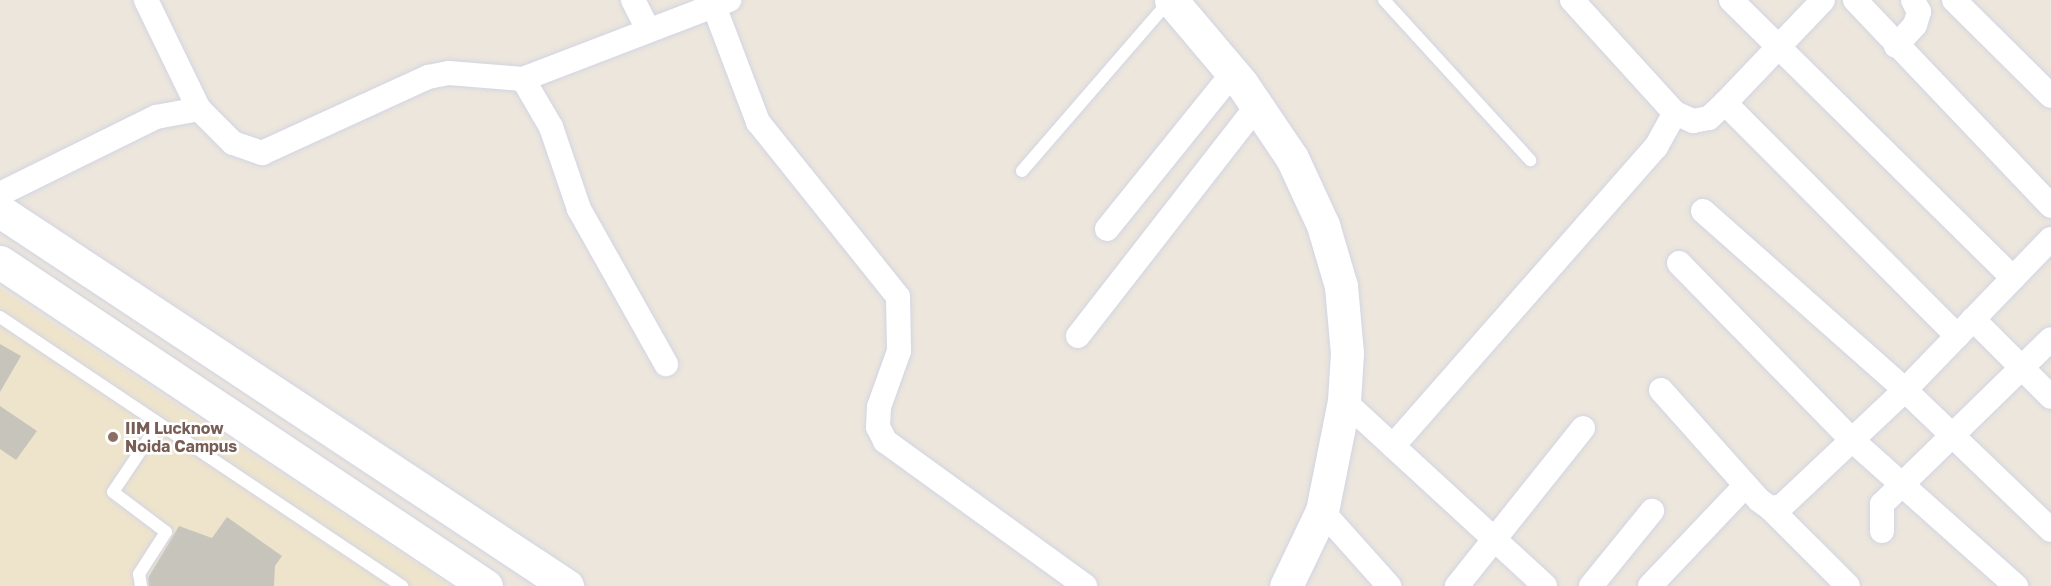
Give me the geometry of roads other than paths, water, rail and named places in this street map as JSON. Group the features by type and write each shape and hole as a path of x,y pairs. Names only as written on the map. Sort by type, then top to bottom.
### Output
{"street":[{"path":"146,0 199,109 233,143 262,153 428,77 449,73 523,79 721,3 758,122 898,297 899,351 879,407 878,427 885,441 1085,586"},
{"path":"633,0 648,30"},
{"path":"1171,0 1233,73 1292,158 1326,235 1341,286 1347,353 1344,401 1322,511 1286,586"},
{"path":"1572,0 1676,113 1693,121 1709,118 1823,0"},
{"path":"1731,0 2013,278"},
{"path":"1855,0 1896,46 2051,206"},
{"path":"1896,46 1915,9 1937,0"},
{"path":"1954,0 2051,96"},
{"path":"1107,229 1233,73"},
{"path":"523,79 551,127 579,209 666,364"},
{"path":"1725,103 1957,336"},
{"path":"1078,336 1257,106"},
{"path":"0,194 156,117 199,109"},
{"path":"1393,446 1656,147 1676,113"},
{"path":"0,211 567,586"},
{"path":"1703,211 1905,390 2051,530"},
{"path":"1770,508 1782,506 1905,390 2051,238"},
{"path":"0,262 486,586"},
{"path":"1679,263 1852,440 2016,586"},
{"path":"1973,319 2051,397"},
{"path":"1882,531 1882,504 2023,369 2051,339"},
{"path":"1661,390 1746,485 1848,586"},
{"path":"1344,401 1545,586"},
{"path":"1457,586 1493,537 1584,428"},
{"path":"1650,586 1746,485"},
{"path":"1322,511 1389,586"},
{"path":"1591,586 1652,511"}],"lane":[{"path":"1022,171 1171,0"},
{"path":"1384,0 1530,160"},
{"path":"0,317 158,425 402,586"},
{"path":"141,586 139,574 166,532 112,492 158,425"}],"place":[{"name":"IIM Lucknow Noida Campus","path":"113,437"}]}
